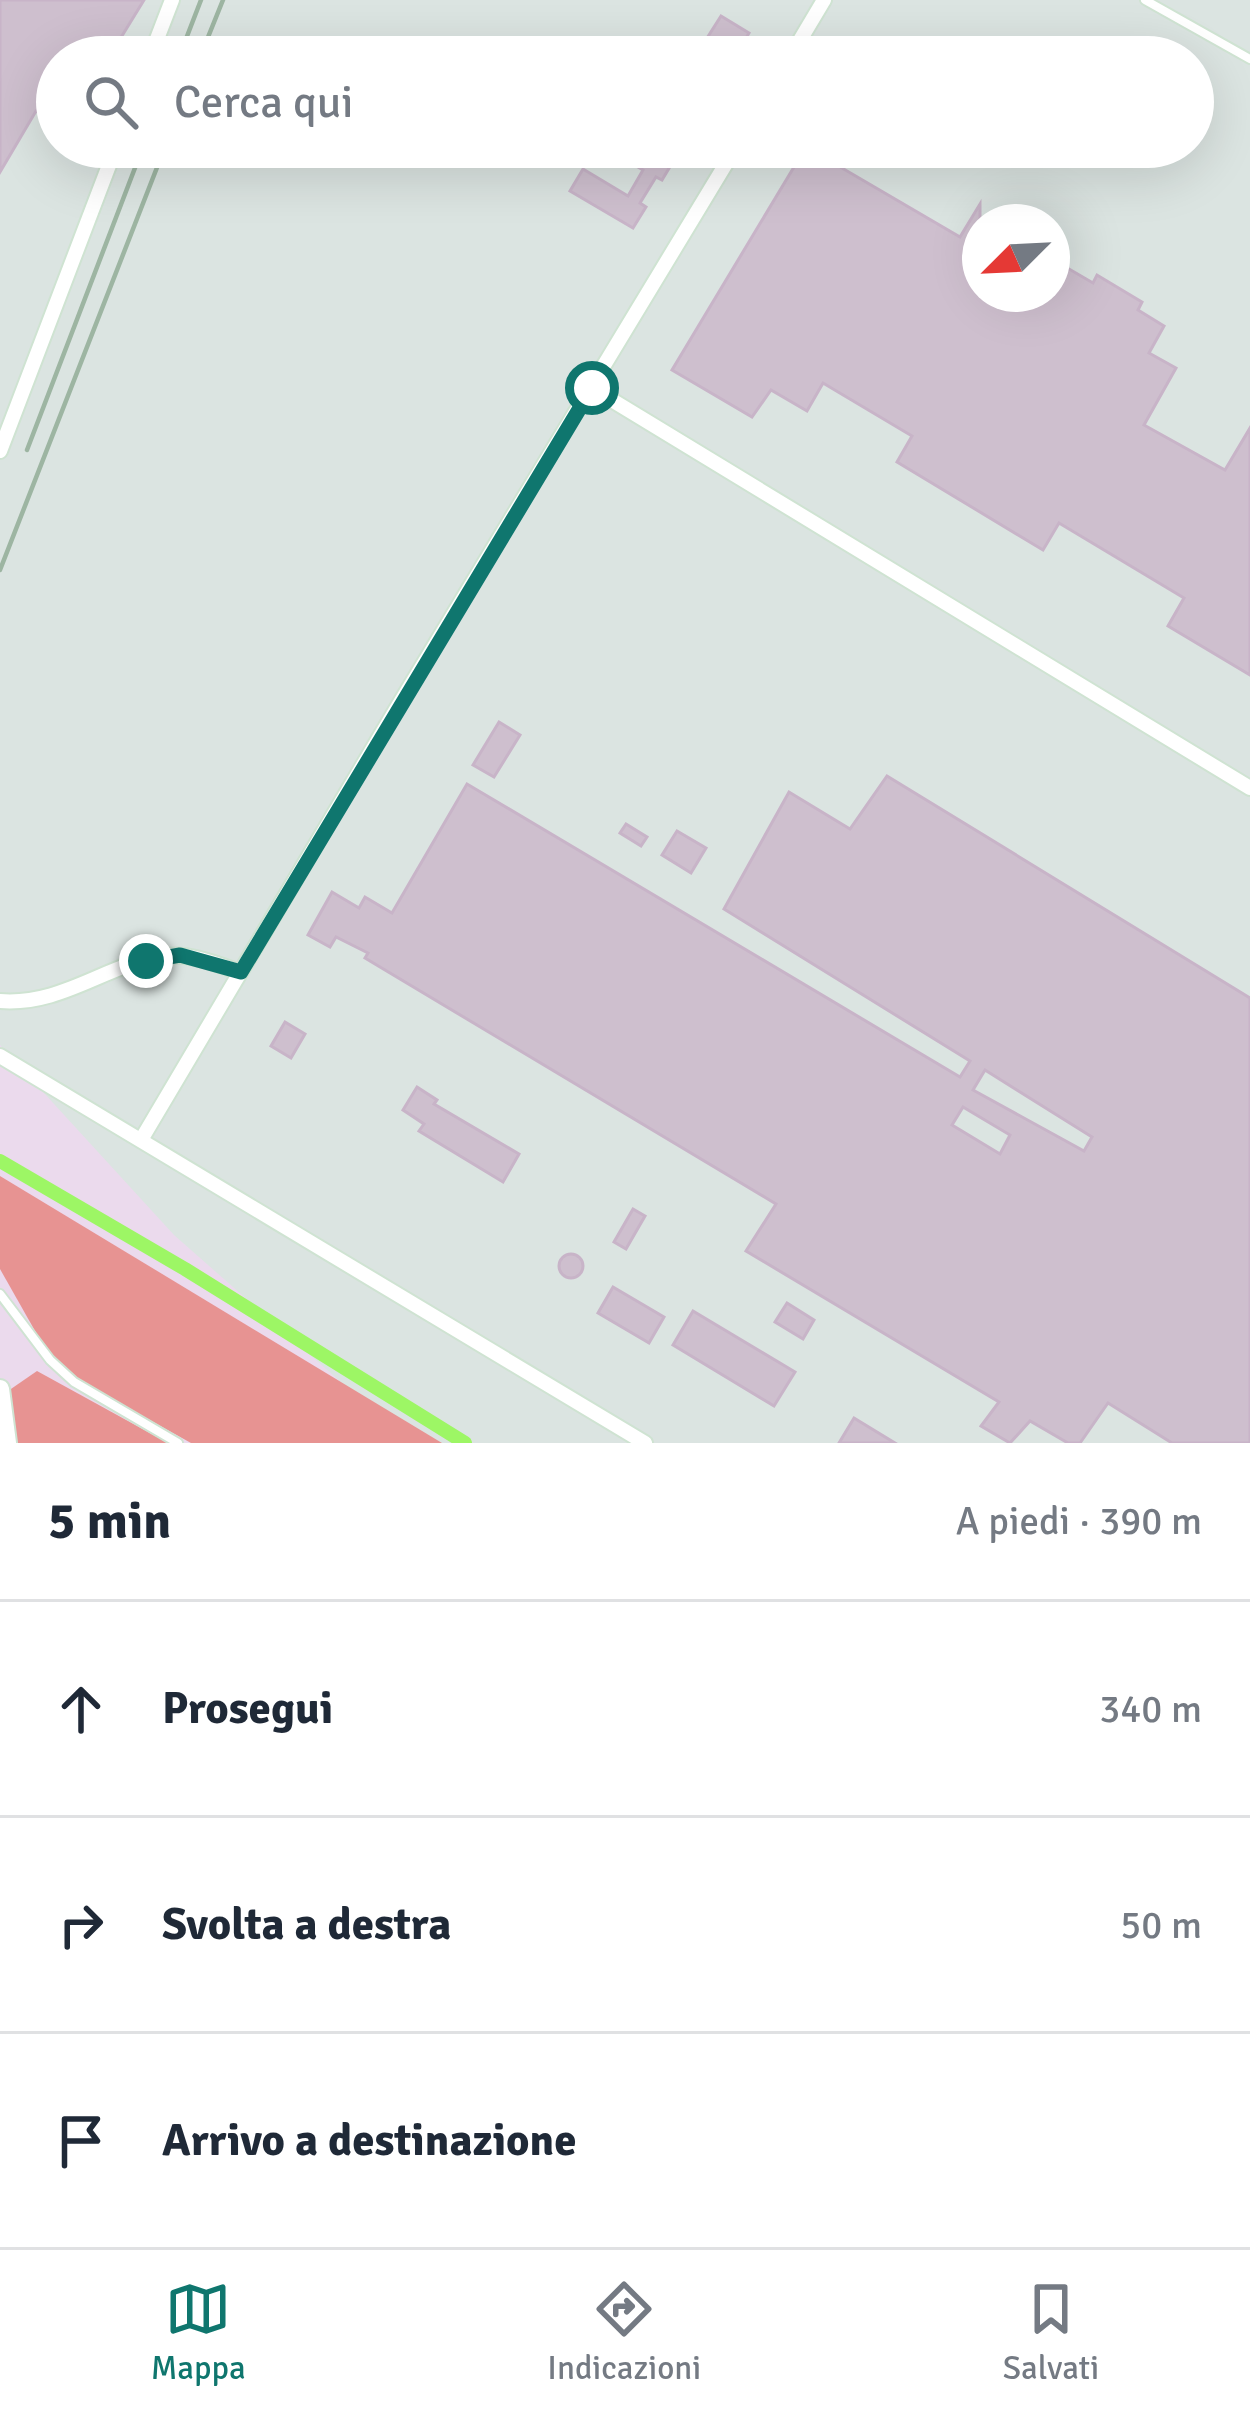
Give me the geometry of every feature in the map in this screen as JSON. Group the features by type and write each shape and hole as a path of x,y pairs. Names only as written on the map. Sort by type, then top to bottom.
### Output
{"street":[{"path":"158,36 172,0"},
{"path":"803,36 824,0"},
{"path":"0,451 108,168"},
{"path":"141,1140 723,168"},
{"path":"592,388 1250,788"},
{"path":"0,1001 37,1000 63,993 162,956 204,960 241,972"},
{"path":"0,1056 645,1443"},
{"path":"0,1389 7,1443"}],"lane":[{"path":"1145,0 1209,36"},
{"path":"1214,39 1250,59"},
{"path":"0,1294 50,1360 74,1382 178,1443"}],"shaded area":[{"path":"0,0 1250,0 1250,1443 410,1443 174,1235 0,1045"},
{"path":"0,1176 442,1443 191,1443 56,1368 0,1269"},
{"path":"37,1371 168,1443 15,1443 8,1391"}],"building":[{"path":"0,0 144,0 122,36 36,36 36,111 0,172"},
{"path":"721,16 749,33 747,36 708,36"},
{"path":"640,168 669,168 662,180 656,177 640,203 646,207 633,228 570,191 583,169 628,196 643,170"},
{"path":"793,168 842,168 960,237 962,234 962,312 1070,312 1070,270 1093,283 1097,275 1142,302 1138,310 1164,326 1149,353 1176,368 1144,425 1225,470 1250,428 1250,675 1168,626 1184,598 1059,523 1043,550 897,462 912,436 823,383 807,411 771,390 752,417 672,370"},
{"path":"499,722 520,735 494,777 473,765"},
{"path":"887,776 1250,998 1250,1443 1172,1443 1108,1403 1080,1443 1068,1443 1030,1421 1010,1443 981,1426 999,1402 746,1251 776,1204 365,958 368,953 336,937 330,947 308,935 332,892 359,908 365,897 392,913 467,784 960,1077 970,1061 724,909 789,792 850,829","holes":["985,1070 1092,1137 1084,1151 973,1090","963,1107 1010,1135 1000,1154 952,1125"]},
{"path":"626,824 647,837 641,846 620,833"},
{"path":"677,831 706,848 691,873 662,855"},
{"path":"285,1022 305,1034 291,1058 271,1046"},
{"path":"417,1087 437,1100 434,1104 519,1154 503,1182 419,1131 424,1124 403,1110"},
{"path":"633,1209 645,1216 626,1249 614,1242"},
{"path":"571,1254 580,1257 580,1275 571,1278 562,1275 559,1266 562,1257"},
{"path":"613,1287 664,1317 649,1343 598,1313"},
{"path":"787,1303 814,1320 803,1339 775,1322"},
{"path":"693,1311 795,1372 774,1406 673,1345"},
{"path":"854,1418 895,1443 839,1443"}],"waterway":[{"path":"0,1161 465,1443"}],"railway":[{"path":"187,36 201,0"},
{"path":"208,36 223,0"},
{"path":"27,450 135,168"},
{"path":"0,570 157,168"}],"route":[{"path":"146,961 180,955 241,972 592,388"}]}
